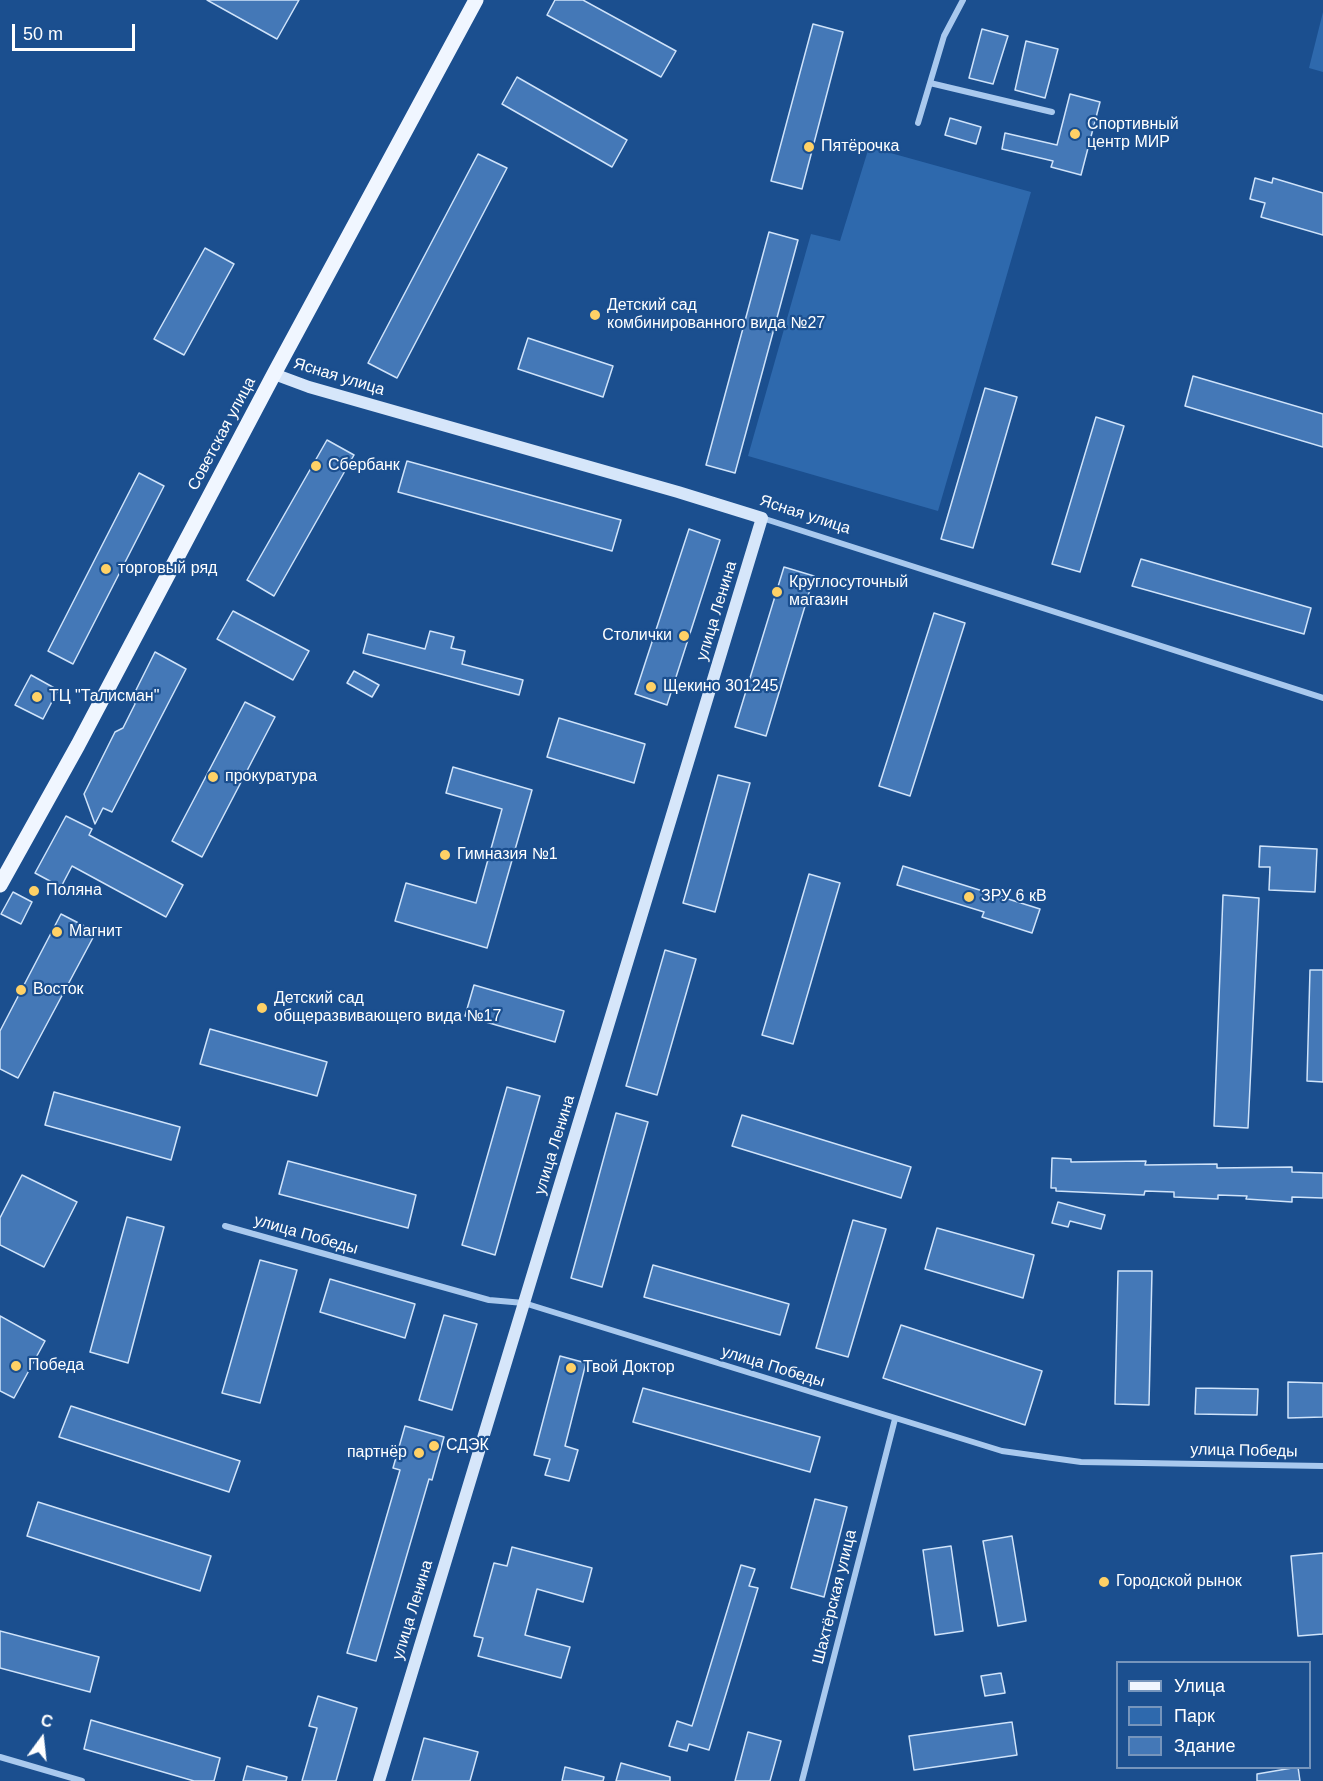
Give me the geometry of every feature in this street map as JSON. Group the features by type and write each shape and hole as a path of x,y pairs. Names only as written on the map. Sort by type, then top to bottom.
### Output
{"main road":[{"name":"Советская улица","path":"0,885 78,745 274,374 476,0"}],"street":[{"path":"918,123 944,36 963,0"},
{"path":"930,83 1052,112"},
{"name":"Ясная улица","path":"274,374 309,387 666,488 1323,698"},
{"name":"улица Ленина","path":"379,1781 762,518"},
{"name":"улица Победы","path":"225,1226 489,1300 524,1303 1002,1451 1081,1462 1323,1466"},
{"name":"Шахтёрская улица","path":"802,1781 895,1419"},
{"path":"0,1757 82,1781"}],"green space":[{"path":"1323,12 1323,72 1309,68"},
{"path":"869,147 1031,192 938,511 748,456 811,234 840,241"}],"building":[{"path":"207,0 299,0 277,39"},
{"path":"555,0 583,0 676,51 661,77 547,15"},
{"path":"813,24 843,32 802,189 771,181"},
{"path":"982,29 1008,36 993,84 969,78"},
{"path":"1026,41 1058,49 1045,98 1015,90"},
{"path":"517,77 627,140 612,167 502,104"},
{"name":"Спортивный центр МИР","path":"1070,94 1100,102 1081,175 1051,167 1053,161 1002,149 1005,133 1057,145"},
{"path":"950,118 981,127 976,144 945,135"},
{"path":"478,154 507,168 397,378 368,363"},
{"path":"1255,178 1272,183 1273,178 1323,193 1323,235 1261,217 1265,203 1250,199"},
{"path":"769,232 798,240 735,473 706,465"},
{"path":"205,248 234,264 184,355 154,339"},
{"path":"528,338 613,366 603,397 518,369"},
{"path":"1193,376 1323,414 1323,447 1185,406"},
{"path":"985,388 1017,397 973,548 941,539"},
{"path":"1096,417 1124,426 1080,572 1052,564"},
{"path":"327,440 354,455 274,596 247,580"},
{"path":"407,461 621,520 612,551 398,492"},
{"name":"торговый ряд","path":"139,473 164,486 73,664 48,651"},
{"path":"689,529 720,540 667,705 635,694"},
{"path":"1141,559 1311,608 1304,634 1132,586"},
{"path":"784,567 814,576 766,736 735,727"},
{"path":"233,611 309,651 293,680 217,639"},
{"path":"934,613 965,623 910,796 879,786"},
{"path":"430,631 454,637 451,648 465,651 462,664 523,680 519,695 363,653 368,634 425,649"},
{"path":"155,652 186,669 112,812 103,808 95,824 84,794 115,732 123,728 135,704 132,698"},
{"path":"354,671 379,685 372,697 347,683"},
{"name":"ТЦ \"Талисман\"","path":"31,675 58,690 43,719 15,705"},
{"path":"245,702 275,717 202,857 172,841"},
{"path":"559,718 645,744 634,783 547,757"},
{"path":"453,767 532,790 487,948 395,921 406,883 476,903 502,809 446,793"},
{"path":"718,775 750,783 715,912 683,903"},
{"path":"66,816 92,829 89,835 183,885 166,917 72,866 61,887 35,873"},
{"path":"1260,846 1317,849 1315,892 1269,890 1270,867 1259,867"},
{"name":"ЗРУ 6 кВ","path":"903,866 1040,909 1032,933 982,917 984,912 897,885"},
{"path":"809,874 840,883 793,1044 762,1035"},
{"path":"13,892 32,902 21,924 1,914"},
{"path":"1223,895 1259,898 1248,1128 1214,1126"},
{"path":"61,914 96,932 18,1078 0,1069 0,1031"},
{"path":"665,950 696,959 657,1095 626,1086"},
{"path":"1310,970 1323,970 1323,1082 1307,1081"},
{"path":"474,985 564,1011 555,1042 465,1016"},
{"path":"210,1029 327,1062 317,1096 200,1064"},
{"path":"507,1087 540,1096 495,1255 462,1245"},
{"path":"54,1092 180,1127 171,1160 45,1125"},
{"path":"616,1113 648,1122 602,1287 571,1278"},
{"path":"742,1115 911,1167 901,1198 732,1146"},
{"path":"1052,1158 1071,1159 1071,1162 1146,1161 1145,1165 1217,1164 1217,1168 1292,1167 1292,1172 1323,1173 1323,1198 1292,1197 1292,1202 1246,1199 1247,1196 1218,1195 1218,1199 1174,1197 1174,1192 1145,1191 1144,1195 1056,1191 1056,1188 1051,1188"},
{"path":"288,1161 416,1195 408,1228 279,1194"},
{"path":"22,1175 77,1202 44,1267 0,1245 0,1218"},
{"path":"1058,1202 1105,1215 1101,1229 1070,1221 1068,1227 1052,1223"},
{"path":"127,1217 164,1227 128,1363 90,1352"},
{"path":"853,1220 886,1229 848,1357 816,1348"},
{"path":"937,1228 1034,1255 1023,1298 925,1269"},
{"path":"260,1260 297,1270 260,1403 222,1393"},
{"path":"653,1265 789,1304 780,1335 644,1297"},
{"path":"1118,1271 1152,1271 1149,1405 1115,1404"},
{"path":"330,1279 415,1304 405,1338 320,1312"},
{"path":"444,1315 477,1324 452,1410 419,1400"},
{"name":"Победа","path":"0,1316 45,1341 14,1398 0,1391"},
{"path":"901,1325 1042,1371 1025,1425 883,1378"},
{"path":"560,1356 586,1363 565,1446 578,1450 569,1481 545,1475 550,1459 534,1455"},
{"path":"1288,1382 1323,1383 1323,1417 1288,1418"},
{"path":"643,1388 820,1437 810,1472 633,1422"},
{"path":"1196,1388 1258,1389 1257,1415 1195,1414"},
{"path":"71,1406 240,1461 229,1492 59,1437"},
{"path":"405,1426 444,1437 432,1480 429,1479 376,1661 347,1653 400,1470 393,1468"},
{"path":"815,1499 847,1507 824,1597 791,1588"},
{"path":"38,1502 211,1556 200,1591 27,1536"},
{"path":"1012,1536 1026,1621 998,1626 983,1541"},
{"path":"951,1546 963,1631 935,1635 923,1550"},
{"path":"512,1547 592,1568 583,1602 537,1589 525,1635 570,1647 561,1678 478,1656 483,1638 474,1636 494,1563 507,1566"},
{"path":"1323,1553 1323,1634 1298,1636 1291,1556"},
{"path":"741,1565 755,1569 749,1586 758,1588 709,1750 689,1744 687,1751 669,1746 677,1721 692,1726"},
{"path":"0,1631 99,1657 90,1692 0,1668"},
{"path":"1001,1673 1005,1693 985,1696 981,1676"},
{"path":"318,1696 357,1708 336,1781 302,1781 317,1728 309,1726"},
{"path":"91,1720 220,1758 214,1781 194,1781 84,1749"},
{"path":"1012,1722 1017,1755 914,1770 909,1736"},
{"path":"748,1732 781,1741 770,1781 735,1781"},
{"path":"424,1738 478,1752 470,1781 412,1781"},
{"path":"621,1763 670,1777 670,1781 616,1781"},
{"path":"247,1766 287,1777 286,1781 243,1781"},
{"path":"565,1767 604,1777 603,1781 562,1781"},
{"path":"1298,1769 1300,1781 1257,1781 1257,1774"}],"place":[{"name":"Спортивный центр МИР","path":"1075,134"},
{"name":"Пятёрочка","path":"809,147"},
{"name":"Детский сад комбинированного вида №27","path":"595,315"},
{"name":"Сбербанк","path":"316,466"},
{"name":"торговый ряд","path":"106,569"},
{"name":"Круглосуточный магазин","path":"777,592"},
{"name":"Столички","path":"684,636"},
{"name":"Щекино 301245","path":"651,687"},
{"name":"ТЦ \"Талисман\"","path":"37,697"},
{"name":"прокуратура","path":"213,777"},
{"name":"Гимназия №1","path":"445,855"},
{"name":"Поляна","path":"34,891"},
{"name":"ЗРУ 6 кВ","path":"969,897"},
{"name":"Магнит","path":"57,932"},
{"name":"Восток","path":"21,990"},
{"name":"Детский сад общеразвивающего вида №17","path":"262,1008"},
{"name":"Победа","path":"16,1366"},
{"name":"Твой Доктор","path":"571,1368"},
{"name":"СДЭК","path":"434,1446"},
{"name":"партнёр","path":"419,1453"},
{"name":"Городской рынок","path":"1104,1582"}]}
